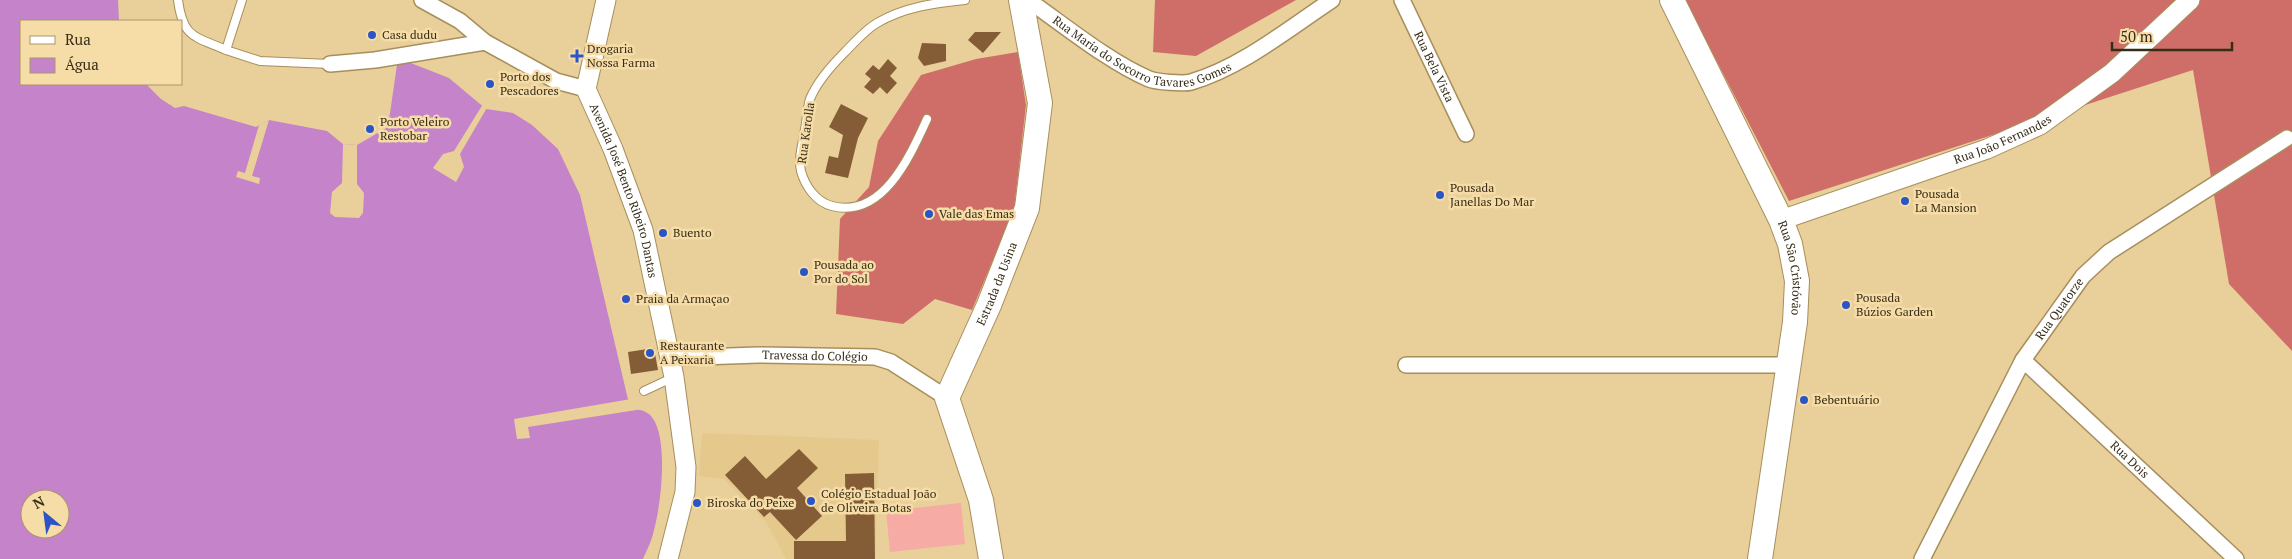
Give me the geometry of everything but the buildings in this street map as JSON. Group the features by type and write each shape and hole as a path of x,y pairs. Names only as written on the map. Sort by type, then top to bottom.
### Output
{"main road":[{"name":"Estrada da Usina","path":"947,398 989,305 1027,208 1040,103 1021,0"},
{"name":"Rua São Cristóvão","path":"1672,0 1781,220 1790,244 1797,281 1790,364 1760,559"},
{"path":"947,398 981,500 991,559"}],"street":[{"path":"422,0 460,21 485,42 556,81 586,89"},
{"name":"Avenida José Bento Ribeiro Dantas","path":"606,0 586,89 613,149 643,230 671,358 686,466 686,492 668,559"},
{"name":"Rua Maria do Socorro Tavares Gomes","path":"1028,0 1103,52 1151,80 1189,83 1218,71 1252,53 1332,0"},
{"name":"Rua Bela Vista","path":"1402,0 1466,134"},
{"name":"Rua João Fernandes","path":"1781,220 1987,149 2040,125 2112,73 2190,0"},
{"path":"330,64 376,60 485,42"},
{"name":"Rua Quatorze","path":"1922,559 2023,360 2083,276 2109,252 2287,138"},
{"name":"Travessa do Colégio","path":"671,358 758,355 874,357 891,362 947,398"},
{"name":"Rua Dois","path":"2023,360 2236,559"},
{"path":"1406,365 1790,364"}],"lane":[{"path":"178,0 181,20"},
{"path":"226,50 242,0"},
{"name":"Rua Karolla","path":"927,119 914,147 894,180 877,196 854,208 840,208 825,204 814,196 807,185 801,170 801,156 810,100 822,78 840,57 876,23 900,12 937,2 965,0"},
{"path":"182,24 193,36 226,50 260,61 330,64"},
{"path":"644,390 674,377"}],"shaded area":[{"path":"1155,0 1296,0 1196,56 1153,52"},
{"path":"1685,0 2292,0 2292,351 2229,284 2193,70 1789,201"},
{"path":"1018,52 1026,105 1014,210 972,310 935,299 903,324 836,314 840,219 869,187 878,141 921,75 976,59"},
{"name":"Colégio Estadual João de Oliveira Botas","path":"702,433 879,440 875,559 786,559 766,522 724,479 699,476"},
{"path":"961,503 965,544 890,552 886,511"}],"water":[{"path":"0,0 118,0 119,20 20,20 20,85 147,85 161,99 175,108 184,106 256,127 269,120 327,131 343,144 357,145 388,127 398,58 449,78 486,109 513,113 532,125 558,149 580,195 630,408 649,414 656,423 660,436 662,452 661,487 657,519 643,559 0,559"}],"pier":[{"path":"483,104 488,106 460,154 464,167 456,182 433,168 443,154 454,151"},
{"path":"269,120 252,176 260,178 259,184 236,177 238,171 245,173 259,125"},
{"path":"343,144 357,145 357,184 364,193 363,213 359,218 335,217 330,213 332,192 342,183"},
{"path":"631,399 633,406 643,409 528,427 530,438 517,439 514,419"}],"place":[{"name":"Casa dudu","path":"372,35"},
{"name":"Drogaria Nossa Farma","path":"577,56"},
{"name":"Porto dos Pescadores","path":"490,84"},
{"name":"Porto Veleiro Restobar","path":"370,129"},
{"name":"Pousada Janellas Do Mar","path":"1440,195"},
{"name":"Pousada La Mansion","path":"1905,201"},
{"name":"Vale das Emas","path":"929,214"},
{"name":"Buento","path":"663,233"},
{"name":"Pousada ao Por do Sol","path":"804,272"},
{"name":"Praia da Armaçao","path":"626,299"},
{"name":"Pousada Búzios Garden","path":"1846,305"},
{"name":"Restaurante A Peixaria","path":"650,353"},
{"name":"Bebentuário","path":"1804,400"},
{"name":"Colégio Estadual João de Oliveira Botas","path":"811,501"},
{"name":"Biroska do Peixe","path":"697,503"}]}
